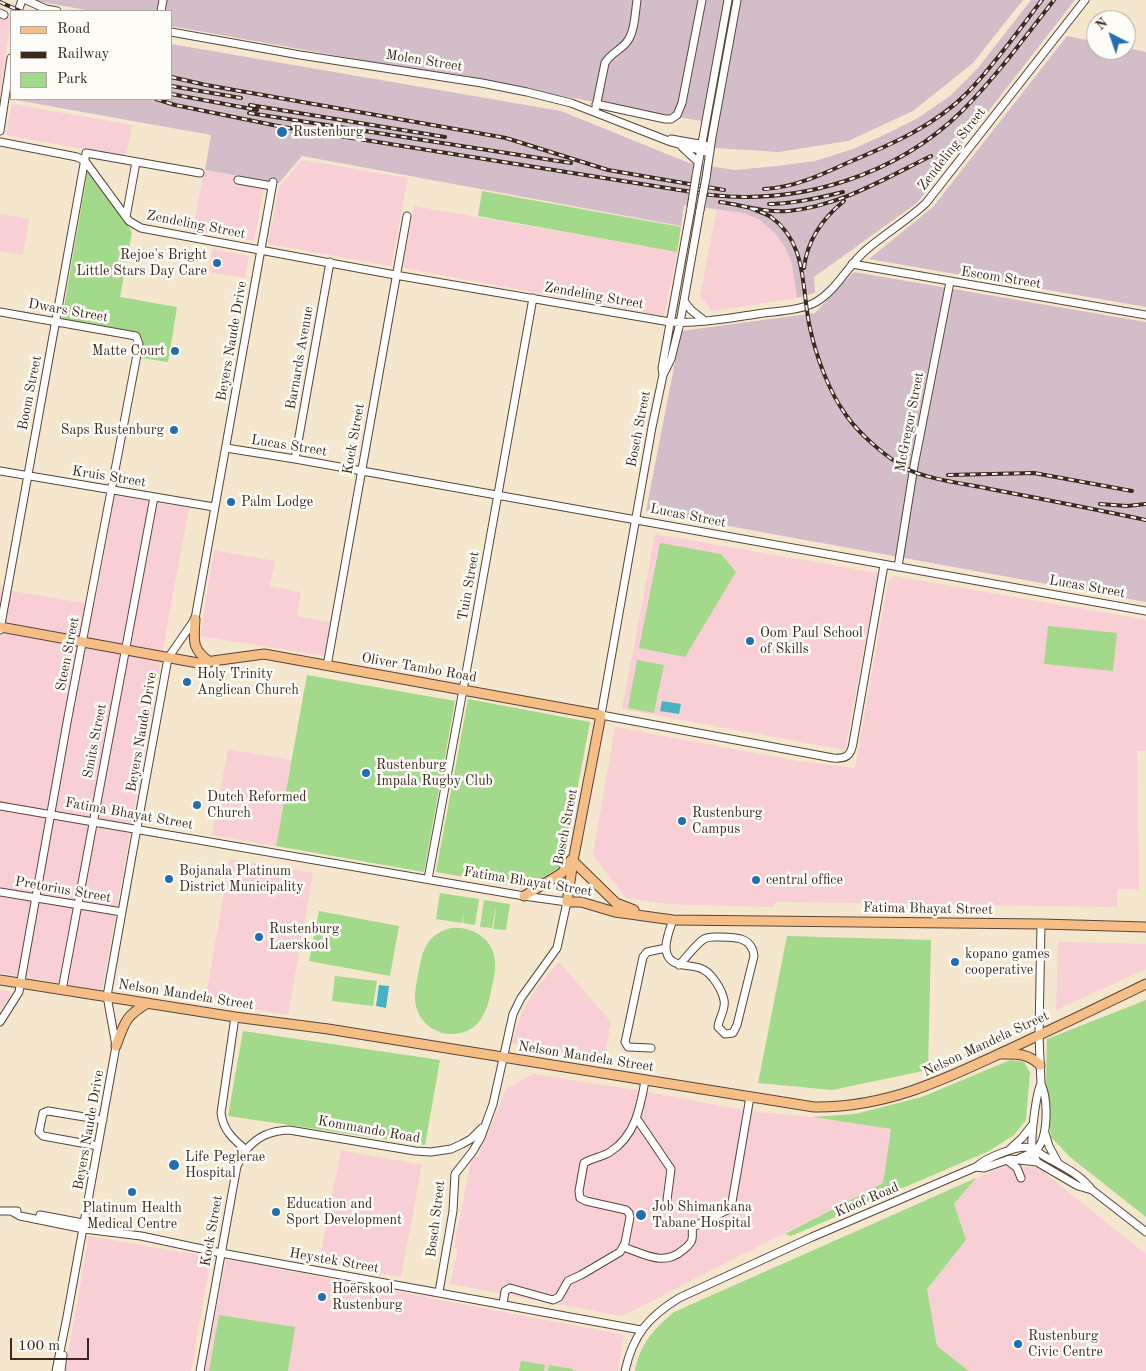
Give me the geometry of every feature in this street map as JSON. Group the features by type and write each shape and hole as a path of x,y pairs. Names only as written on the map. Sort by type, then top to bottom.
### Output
{"main road":[{"path":"195,619 195,647 201,656 210,662"},
{"name":"Oliver Tambo Road","path":"0,628 198,662 264,654 601,714"},
{"name":"Bosch Street","path":"567,902 573,858 601,714"},
{"path":"524,896 562,873 573,858 610,899 622,907 640,912 685,916 698,920"},
{"name":"Fatima Bhayat Street","path":"567,902 581,902 615,912 673,920 1146,927"},
{"name":"Nelson Mandela Street","path":"0,980 337,1031 814,1107 862,1104 926,1087 998,1055 1146,984"},
{"path":"116,1046 125,1021 130,1014 148,1003"},
{"path":"998,1055 1020,1054 1034,1058 1040,1065"}],"street":[{"path":"24,0 52,10"},
{"path":"595,113 602,72 608,58 625,45 631,34 637,0"},
{"path":"596,104 665,119 671,119 677,115 682,103 690,68 702,0"},
{"name":"Bosch Street","path":"663,375 662,368 728,0"},
{"name":"Bosch Street","path":"601,714 663,375 671,359 680,323 738,0"},
{"name":"Zendeling Street","path":"85,161 126,217 133,224 141,228 395,275 670,322 705,321 788,310 816,302 833,288 866,249 907,220 926,203 1085,0"},
{"name":"Molen Street","path":"172,32 300,55 482,83 571,102 666,140"},
{"path":"0,130 10,65"},
{"path":"666,140 678,140 710,150"},
{"path":"666,140 680,146 701,148"},
{"path":"0,142 77,157 85,161 86,153 200,173"},
{"path":"680,146 698,162"},
{"name":"Boom Street","path":"0,628 85,161"},
{"path":"126,217 136,162"},
{"name":"Beyers Naude Drive","path":"56,1371 116,1046 107,996 136,830 168,658 195,619 272,184 238,180"},
{"name":"Kock Street","path":"327,666 407,216"},
{"name":"Barnards Avenue","path":"295,459 330,262"},
{"name":"Escom Street","path":"852,264 1146,315"},
{"name":"McGregor Street","path":"898,567 914,466 950,282"},
{"name":"Tuin Street","path":"428,879 533,298"},
{"path":"684,301 705,321"},
{"name":"Dwars Street","path":"0,312 132,335"},
{"name":"Steen Street","path":"0,1022 18,994 139,344 138,338 132,335"},
{"name":"Lucas Street","path":"226,448 1146,610"},
{"name":"Kruis Street","path":"0,471 214,507"},
{"name":"Smits Street","path":"62,990 124,649 154,497"},
{"name":"Oliver Tambo Road","path":"601,714 833,758 844,758 852,750 884,565"},
{"name":"Fatima Bhayat Street","path":"0,806 567,902"},
{"name":"Pretorius Street","path":"0,892 122,912"},
{"name":"Bosch Street","path":"439,1292 453,1212 455,1174 473,1151 486,1124 493,1104 510,1023 516,1007 554,954 559,943 567,902"},
{"path":"673,920 666,948 669,956 679,965 700,968 711,977 721,991 724,1000 725,1009 718,1027 725,1034 733,1033 737,1025 754,956 754,952 748,944 739,937 709,936 700,942 679,965"},
{"path":"1041,924 1039,1035 1041,1084 1045,1101 1044,1132 1058,1163"},
{"path":"651,1048 631,1048 626,1045 626,1038 643,957 647,952 666,948"},
{"path":"235,1017 221,1113 225,1128 246,1150"},
{"path":"503,1304 506,1291 510,1288 549,1299 556,1299 568,1281 582,1276 609,1260 624,1247 630,1213 626,1210 586,1201 580,1198 579,1191 584,1163 605,1155 618,1146 629,1134 637,1119 645,1081"},
{"path":"1037,1162 1033,1150 1034,1122 1038,1089 1041,1084"},
{"path":"624,1247 657,1259 672,1257 680,1253 692,1241 693,1226 731,1208 734,1201 750,1097"},
{"path":"98,1146 43,1136 39,1132 43,1113 48,1111 103,1120"},
{"path":"637,1119 671,1168 668,1200"},
{"path":"1008,1151 1022,1138 1034,1122"},
{"name":"Kommando Road","path":"246,1150 262,1135 289,1130 415,1151 442,1152 471,1139 486,1124"},
{"path":"1018,1159 1033,1150 1044,1132"},
{"path":"976,1167 983,1161 1008,1151 1020,1148 1033,1150 1058,1163 1086,1183 1092,1190"},
{"name":"Kock Street","path":"200,1371 238,1166 246,1150"},
{"name":"Kloof Road","path":"625,1371 640,1330 659,1311 689,1293 976,1167 984,1168 1007,1160 1018,1159 1037,1162 1078,1186 1092,1190 1146,1232"},
{"path":"1007,1160 1017,1168 1021,1178"},
{"name":"Heystek Street","path":"0,1211 21,1212 84,1226 135,1232 140,1236 221,1253 640,1330"},
{"name":"Beyers Naude Drive","path":"61,1371 68,1328 66,1322"}],"shaded area":[{"path":"30,0 1023,0 973,63 913,111 848,141 779,152 714,148 718,124 172,26 172,10 86,10"},
{"path":"1031,0 1075,0 917,203 814,277 815,293 797,298 792,264 785,247 774,232 760,220 744,213 684,205 681,226 302,156 279,183 205,170 211,135 16,100 172,100 172,44 561,111 689,163 735,170 815,161 853,149 918,118 950,96 978,68"},
{"path":"0,15 10,19 10,26 0,94"},
{"path":"1067,36 1086,40 1086,60 1136,60 1136,50 1146,52 1146,307 869,259 933,207"},
{"path":"12,104 132,125 126,157 6,135"},
{"path":"302,160 408,178 391,266 268,244 279,187"},
{"path":"204,170 265,181 254,241 193,231"},
{"path":"414,206 677,252 664,316 403,268"},
{"path":"717,209 744,213 760,220 774,232 785,247 792,264 797,298 712,311 700,296"},
{"path":"0,214 29,219 23,255 0,251"},
{"path":"213,249 249,256 245,278 208,272"},
{"path":"854,272 1146,322 1146,602 646,511 681,331 815,313"},
{"path":"115,495 189,508 102,990 0,973 0,589 95,605"},
{"name":"Oom Paul School of Skills","path":"655,534 878,573 845,750 622,709"},
{"path":"214,550 275,561 270,586 301,592 297,616 330,622 324,656 200,636"},
{"path":"894,576 1146,620 1146,751 1137,751 1139,889 1117,889 1117,907 775,902 774,907 667,904 626,898 593,855 615,727 798,761 855,768 888,582"},
{"path":"228,749 291,760 276,846 212,835"},
{"name":"Rustenburg Laerskool","path":"230,859 313,873 288,1015 205,1001"},
{"path":"1058,942 1146,944 1146,969 1056,1010"},
{"path":"559,962 611,1022 604,1059 511,1043 522,1012 538,986"},
{"path":"0,990 12,992 0,1011"},
{"name":"Job Shimankana Tabane Hospital","path":"533,1074 643,1091 748,1111 813,1117 892,1129 883,1183 622,1316 450,1284 457,1253 457,1249 454,1247 472,1156 478,1157 506,1089"},
{"path":"341,1150 422,1165 401,1277 319,1262"},
{"name":"Rustenburg Civic Centre","path":"1005,1166 1037,1167 1146,1254 1146,1371 969,1371 937,1346 927,1289 966,1240 954,1204 976,1178"},
{"path":"89,1236 211,1257 191,1371 65,1371"},
{"name":"Hoërskool Rustenburg","path":"226,1259 624,1335 618,1371 205,1371"}],"green space":[{"path":"88,169 132,232 120,297 177,307 168,362 141,358 143,341 138,333 62,319"},
{"path":"482,191 681,227 677,252 478,216"},
{"path":"660,543 721,554 736,572 685,657 639,648"},
{"path":"1048,626 1117,633 1113,671 1044,664"},
{"path":"637,660 664,665 654,713 628,708"},
{"name":"Rustenburg Impala Rugby Club","path":"307,675 455,701 424,872 276,846"},
{"name":"Rustenburg Impala Rugby Club","path":"468,699 590,722 563,865 527,888 436,872"},
{"path":"440,893 479,899 475,925 463,923 464,910 462,923 436,919"},
{"path":"484,900 497,902 492,928 480,927"},
{"path":"497,902 510,904 506,930 493,929"},
{"path":"319,911 399,926 390,976 309,961"},
{"path":"451,928 473,931 490,945 495,960 495,973 488,1003 482,1018 477,1024 463,1033 445,1034 431,1028 421,1018 415,1004 415,996 416,983 426,946 436,935"},
{"path":"787,936 931,940 928,1070 832,1090 758,1083"},
{"path":"335,976 377,981 373,1006 332,1001"},
{"path":"1146,1000 1146,1217 1070,1157 1051,1137 1046,1084 1047,1039"},
{"path":"243,1031 440,1060 425,1145 228,1116"},
{"path":"1010,1060 1024,1062 1030,1072 1026,1120 1014,1135 989,1151 791,1236 785,1234 883,1183 891,1129 813,1117 855,1114 922,1097"},
{"path":"976,1178 954,1204 966,1240 927,1289 937,1346 969,1371 635,1371 644,1345 660,1324 674,1312"},
{"path":"219,1315 295,1327 288,1371 209,1371"},
{"path":"521,1361 545,1365 544,1371 519,1371"},
{"path":"549,1365 573,1369 573,1371 548,1371"}],"water":[{"path":"662,701 681,704 679,714 660,711"},
{"path":"379,985 389,986 386,1008 376,1006"}],"railway":[{"path":"764,189 786,186 807,180 895,142 927,125 968,92 1042,0"},
{"path":"159,100 175,105 283,127 711,195 745,197 779,195 813,190 846,181 908,153 962,111 987,85 1054,0"},
{"path":"0,2 18,10"},
{"path":"172,77 206,85 506,138 608,170 724,190"},
{"path":"172,86 241,98"},
{"path":"172,94 257,110"},
{"path":"250,105 445,137"},
{"path":"249,113 571,163"},
{"path":"720,202 771,211 807,208 862,190 931,156"},
{"path":"769,204 797,202 843,192"},
{"path":"804,268 812,239 829,215 844,201"},
{"path":"750,208 771,217 783,228 791,240 801,268 807,313 824,373 834,396 846,415 858,430 881,451 905,468 935,478 1146,520"},
{"path":"948,475 1034,473 1132,491"},
{"path":"1100,504 1127,506 1146,504"}],"place":[{"name":"Rustenburg","path":"282,132"},
{"name":"Rejoe's Bright Little Stars Day Care","path":"217,263"},
{"name":"Matte Court","path":"175,351"},
{"name":"Saps Rustenburg","path":"174,430"},
{"name":"Palm Lodge","path":"231,502"},
{"name":"Oom Paul School of Skills","path":"750,641"},
{"name":"Holy Trinity Anglican Church","path":"187,682"},
{"name":"Rustenburg Impala Rugby Club","path":"366,773"},
{"name":"Dutch Reformed Church","path":"197,805"},
{"name":"Rustenburg Campus","path":"682,821"},
{"name":"Bojanala Platinum District Municipality","path":"169,879"},
{"name":"central office","path":"756,880"},
{"name":"Rustenburg Laerskool","path":"259,937"},
{"name":"kopano games cooperative","path":"955,962"},
{"name":"Life Peglerae Hospital","path":"174,1165"},
{"name":"Platinum Health Medical Centre","path":"132,1192"},
{"name":"Education and Sport Development","path":"276,1212"},
{"name":"Job Shimankana Tabane Hospital","path":"641,1215"},
{"name":"Hoërskool Rustenburg","path":"322,1297"},
{"name":"Rustenburg Civic Centre","path":"1018,1344"}]}
